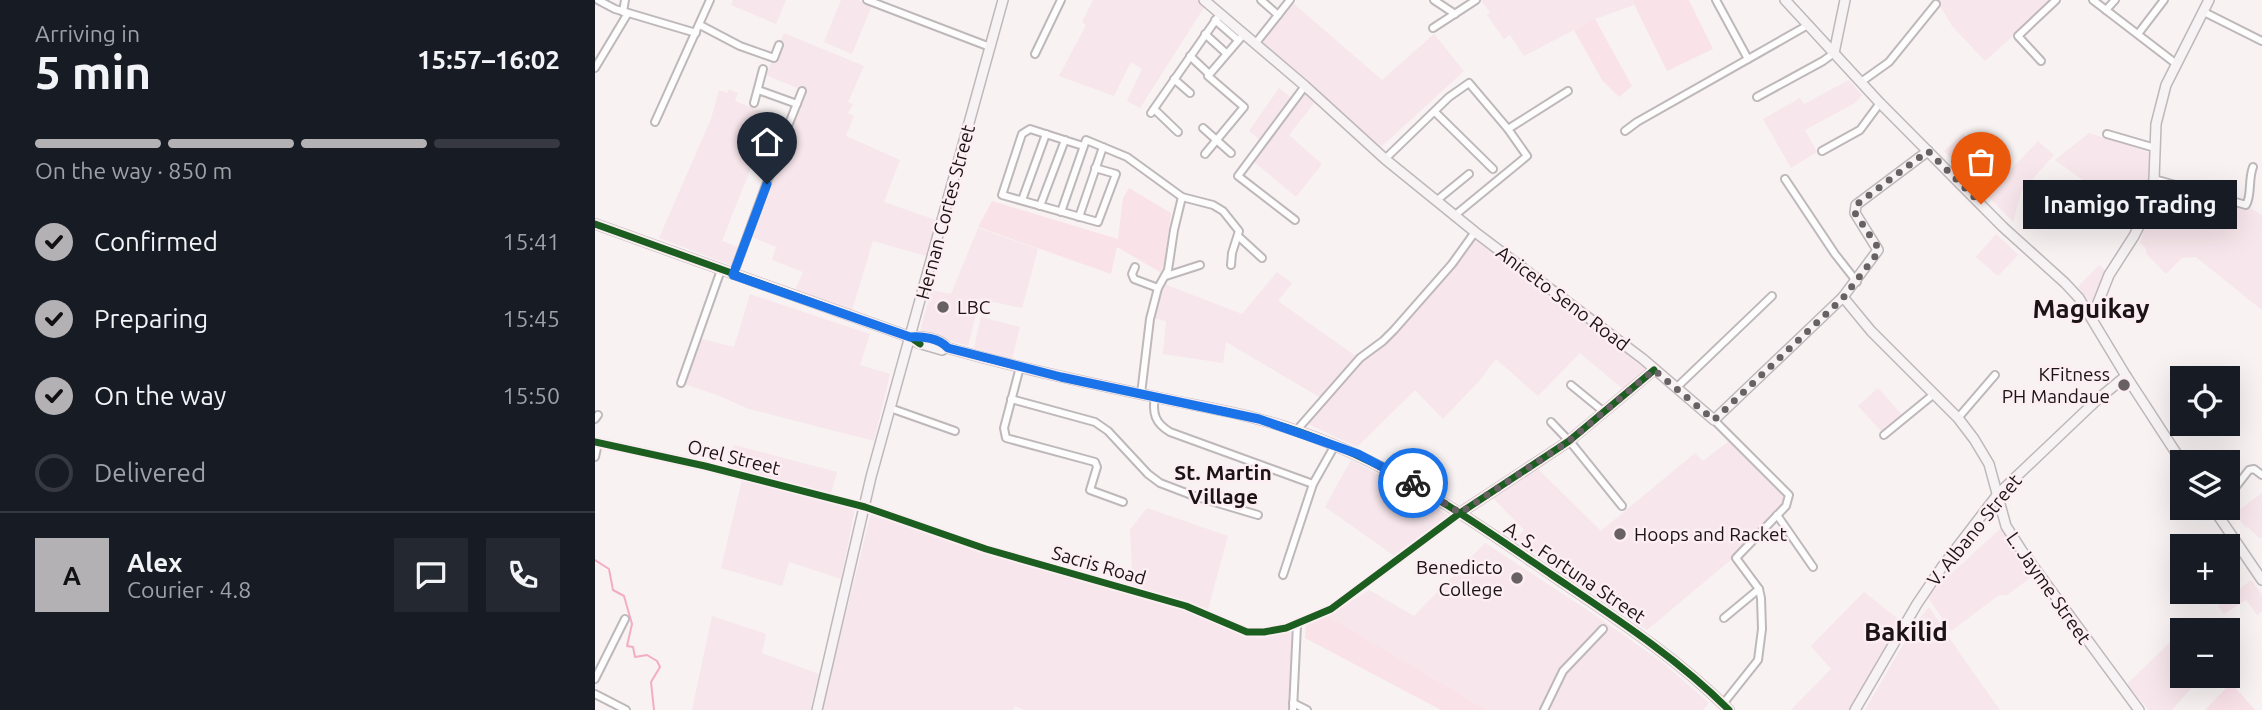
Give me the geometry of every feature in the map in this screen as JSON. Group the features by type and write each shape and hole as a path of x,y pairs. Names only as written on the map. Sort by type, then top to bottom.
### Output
{"main road":[{"name":"Hernan Cortes Street","path":"817,710 890,408 1003,0"},
{"name":"Aniceto Seno Road","path":"1204,0 1218,17 1305,86 1385,159 1475,232 1579,309 1714,420"},
{"path":"1784,0 1880,103 2065,284 2092,317 2174,450"},
{"path":"1834,53 1845,0"},
{"path":"2092,317 2109,275 2145,214 2154,179 2156,124 2165,85 2209,0"},
{"path":"1714,420 1857,282 1878,250 1855,213 1856,205 1928,151"},
{"name":"A. S. Fortuna Street","path":"595,224 910,337 930,347 942,350 947,348 1020,367 1259,419 1335,445 1388,469 1460,513 1651,643 1726,707"},
{"name":"L. Jayme Street","path":"1843,298 1871,331 1958,418 1974,439 1989,464 2006,527 2139,710"},
{"path":"1460,513 1569,441 1654,370"},
{"name":"V. Albano Street","path":"1855,710 1917,604 1998,494 2126,376"},
{"path":"2223,520 2262,580"}],"street":[{"path":"595,68 626,12 625,0"},
{"path":"655,122 711,0"},
{"path":"867,0 990,47"},
{"path":"1035,54 1061,0"},
{"path":"1261,0 1278,15"},
{"path":"1255,44 1290,0"},
{"path":"1434,0 1455,14"},
{"path":"1433,29 1476,0"},
{"path":"1716,0 1748,60"},
{"path":"2041,61 2018,36 2056,0"},
{"path":"2093,0 2175,63"},
{"path":"2106,10 2115,0"},
{"path":"2138,34 2164,0"},
{"path":"597,1 696,33"},
{"path":"1861,82 1889,62 1936,4"},
{"path":"2204,12 2262,41"},
{"path":"1178,132 1152,111 1218,17"},
{"path":"700,25 740,46 774,58 779,45"},
{"path":"1625,131 1808,25"},
{"path":"1205,34 1226,52"},
{"path":"1205,154 1244,107 1208,76 1241,37"},
{"path":"1757,97 1834,53"},
{"path":"1190,56 1208,73"},
{"path":"754,103 762,69"},
{"path":"1174,79 1189,93"},
{"path":"1385,159 1449,97 1469,83 1508,129 1526,154 1526,159 1454,215"},
{"path":"1295,220 1238,176 1305,86"},
{"path":"758,90 797,104"},
{"path":"1508,129 1568,91"},
{"path":"733,275 802,92"},
{"path":"1822,150 1860,130 1880,103"},
{"path":"1434,112 1493,169"},
{"path":"1203,128 1231,153"},
{"path":"1083,146 1030,129 1022,134 1002,195 1098,222 1116,174 1095,169"},
{"path":"1022,200 1046,134"},
{"path":"2107,134 2155,148"},
{"path":"1040,206 1065,140"},
{"path":"1061,212 1086,140 1127,158 1182,197 1213,205 1223,211 1239,231 1231,265"},
{"path":"1079,217 1103,147"},
{"path":"2154,179 2246,205 2253,167"},
{"path":"1436,201 1469,174"},
{"path":"1785,179 1857,282"},
{"path":"1141,394 1150,319 1159,288 1166,275 1182,197"},
{"path":"1296,431 1360,358 1394,330 1452,264 1475,232"},
{"path":"1238,236 1262,258"},
{"path":"1166,275 1200,265"},
{"path":"1135,267 1132,274 1134,279 1159,288"},
{"path":"681,383 721,270"},
{"path":"1676,388 1772,296"},
{"path":"1020,367 1004,428 1006,438 1095,462 1097,467 1090,490 1123,502"},
{"path":"1958,418 1996,375"},
{"path":"1571,384 1604,412"},
{"path":"1884,435 1934,394"},
{"path":"1155,397 1154,417 1170,432 1313,484"},
{"path":"1011,400 1095,422 1108,431 1148,474 1160,483 1258,515"},
{"path":"890,408 955,431"},
{"name":"Aniceto Seno Road","path":"1714,420 1787,491 1789,495 1786,506 1777,515"},
{"path":"1551,422 1622,506"},
{"path":"595,457 596,443"},
{"name":"Orel Street","path":"596,443 695,464 865,507"},
{"path":"1283,575 1313,484 1335,445"},
{"path":"2240,482 2249,470 2254,469 2262,475"},
{"name":"Sacris Road","path":"865,507 986,549 1186,606 1247,632 1264,632 1297,625 1323,613 1428,539 1460,513"},
{"path":"1726,707 1759,656 1762,629 1759,589 1736,558 1777,515 1813,567"},
{"path":"1724,618 1759,589"},
{"path":"595,679 625,620"},
{"path":"1297,625 1293,707 1307,710"},
{"path":"1544,710 1563,671 1603,629"},
{"path":"595,694 626,710"}],"shaded area":[{"path":"733,0 786,0 776,24 731,5"},
{"path":"841,0 858,0 872,5 852,54 824,42"},
{"path":"1093,0 1198,0 1205,6 1140,108 1127,101 1142,69 1131,62 1114,96 1059,76 1086,25 1082,22"},
{"path":"1482,0 1632,0 1634,5 1595,19 1524,56 1510,35 1504,39 1487,15 1490,12"},
{"path":"1632,0 1689,0 1713,49 1667,71"},
{"path":"1939,0 2053,0 1985,61 1952,26"},
{"path":"1294,4 1382,80 1434,34 1464,71 1380,148 1261,42"},
{"path":"1595,19 1632,86 1619,97 1602,80 1574,30"},
{"path":"784,33 864,66 848,102 853,104 848,113 854,116 846,136 900,160 884,202 936,220 926,256 873,241 852,310 795,290 803,272 772,260 776,247 749,236 804,91 766,75"},
{"path":"1849,80 1862,95 1855,103 1805,130 1817,152 1791,168 1763,119 1800,98 1804,104"},
{"path":"1279,88 1292,98 1261,141 1249,131"},
{"path":"729,89 738,93 735,101 787,121 779,142 763,137 722,241 740,248 733,266 659,238 711,119 719,90 727,93"},
{"path":"1303,90 1316,101 1289,135 1322,164 1296,197 1252,160"},
{"path":"2089,133 2154,154 2147,206 2091,186 2055,160"},
{"path":"1963,134 2005,176 2038,141 2054,155 2021,192 2013,222 1944,151"},
{"path":"2158,183 2248,207 2262,215 2262,310 2196,257 2182,258 2166,274 2146,253 2146,248 2140,243"},
{"path":"1129,188 1171,213 1164,266 1160,272 1117,247 1111,274 978,227 992,201 1118,239 1123,198"},
{"path":"978,228 1038,249 1022,308 980,299 968,346 920,332 931,290 951,294"},
{"path":"1996,234 2018,255 1998,276 1976,257"},
{"path":"1475,237 1646,366 1646,370 1624,390 1580,353 1538,396 1496,359 1443,419 1415,390 1357,447 1306,423 1360,362 1393,336"},
{"path":"2099,265 2106,271 2095,303 2092,304 2078,287"},
{"path":"1277,272 1292,283 1278,301 1357,357 1321,398 1226,342 1223,363 1163,354 1166,321 1152,318 1164,284 1242,314"},
{"path":"750,294 870,334 860,365 890,374 874,441 749,409 684,384 698,338 734,347"},
{"path":"981,317 1020,327 1012,359 974,348"},
{"path":"1878,388 1903,416 1884,434 1858,406"},
{"path":"1729,441 1784,494 1785,502 1732,559 1647,630 1515,539 1524,530 1493,498 1537,468 1601,531 1695,453 1703,461"},
{"path":"734,445 837,472 831,493 727,468"},
{"path":"1351,460 1403,487 1448,515 1396,557 1325,507"},
{"path":"742,480 855,509 841,579 789,562 782,586 721,568"},
{"path":"2262,493 2262,538 2246,528 2240,520 2240,509"},
{"path":"1147,508 1228,536 1208,609 1133,588 1130,530"},
{"path":"871,513 984,552 1198,615 1253,637 1290,631 1294,635 1290,710 1024,710 1015,706 1013,710 822,710"},
{"path":"2001,528 2033,576 2007,595 1999,595 1951,631 1927,596"},
{"path":"1485,543 1662,662 1709,703 1703,710 1487,710 1328,616 1369,590 1414,616"},
{"path":"2251,580 2262,595 2262,611 2257,615 2246,600 2240,604 2240,589"},
{"path":"1864,592 1902,622 1849,710 1791,710 1831,669 1811,646"},
{"path":"2221,604 2240,604 2224,614 2218,606"},
{"path":"1929,607 2000,710 1865,710 1907,638 1906,635"},
{"path":"712,616 766,634 762,653 819,674 810,710 692,710"},
{"path":"1328,616 1487,710 1441,710 1305,638 1306,625"},
{"path":"2170,643 2170,688 2191,688 2172,710 2149,710 2127,684"},
{"path":"2226,688 2235,688 2255,710 2205,710"}],"waterway":[{"path":"595,560 609,569 613,590 624,596 632,624 627,646 633,647 635,657 647,655 657,661 660,667 651,682 654,710"}],"cycle path":[{"path":"595,224 910,337 920,344"},
{"path":"910,337 930,338 948,348 1054,375 1246,416 1299,431 1338,447 1412,484 1517,551 1644,638 1688,672 1729,710"},
{"path":"595,442 705,466 865,507 986,549 1186,606 1247,632 1264,632 1286,628 1331,609 1460,513 1569,441 1654,370"}],"way so far":[{"path":"1413,483 1460,513 1569,441 1654,370 1714,420 1843,298 1877,254 1877,246 1855,213 1856,205 1928,151 1981,204"}],"place":[{"name":"Inamigo Trading","path":"1981,204"},
{"name":"LBC","path":"943,307"},
{"name":"KFitness PH Mandaue","path":"2124,385"},
{"name":"Hoops and Racket","path":"1620,534"},
{"name":"Benedicto College","path":"1517,578"}],"district":[{"name":"Maguikay","path":"2091,308"},
{"name":"St. Martin Village","path":"1223,484"},
{"name":"Bakilid","path":"1906,631"}],"route":[{"path":"767,184 733,275 910,337 920,336 943,343 948,348 1061,377 1259,419 1358,454 1413,483"}]}
